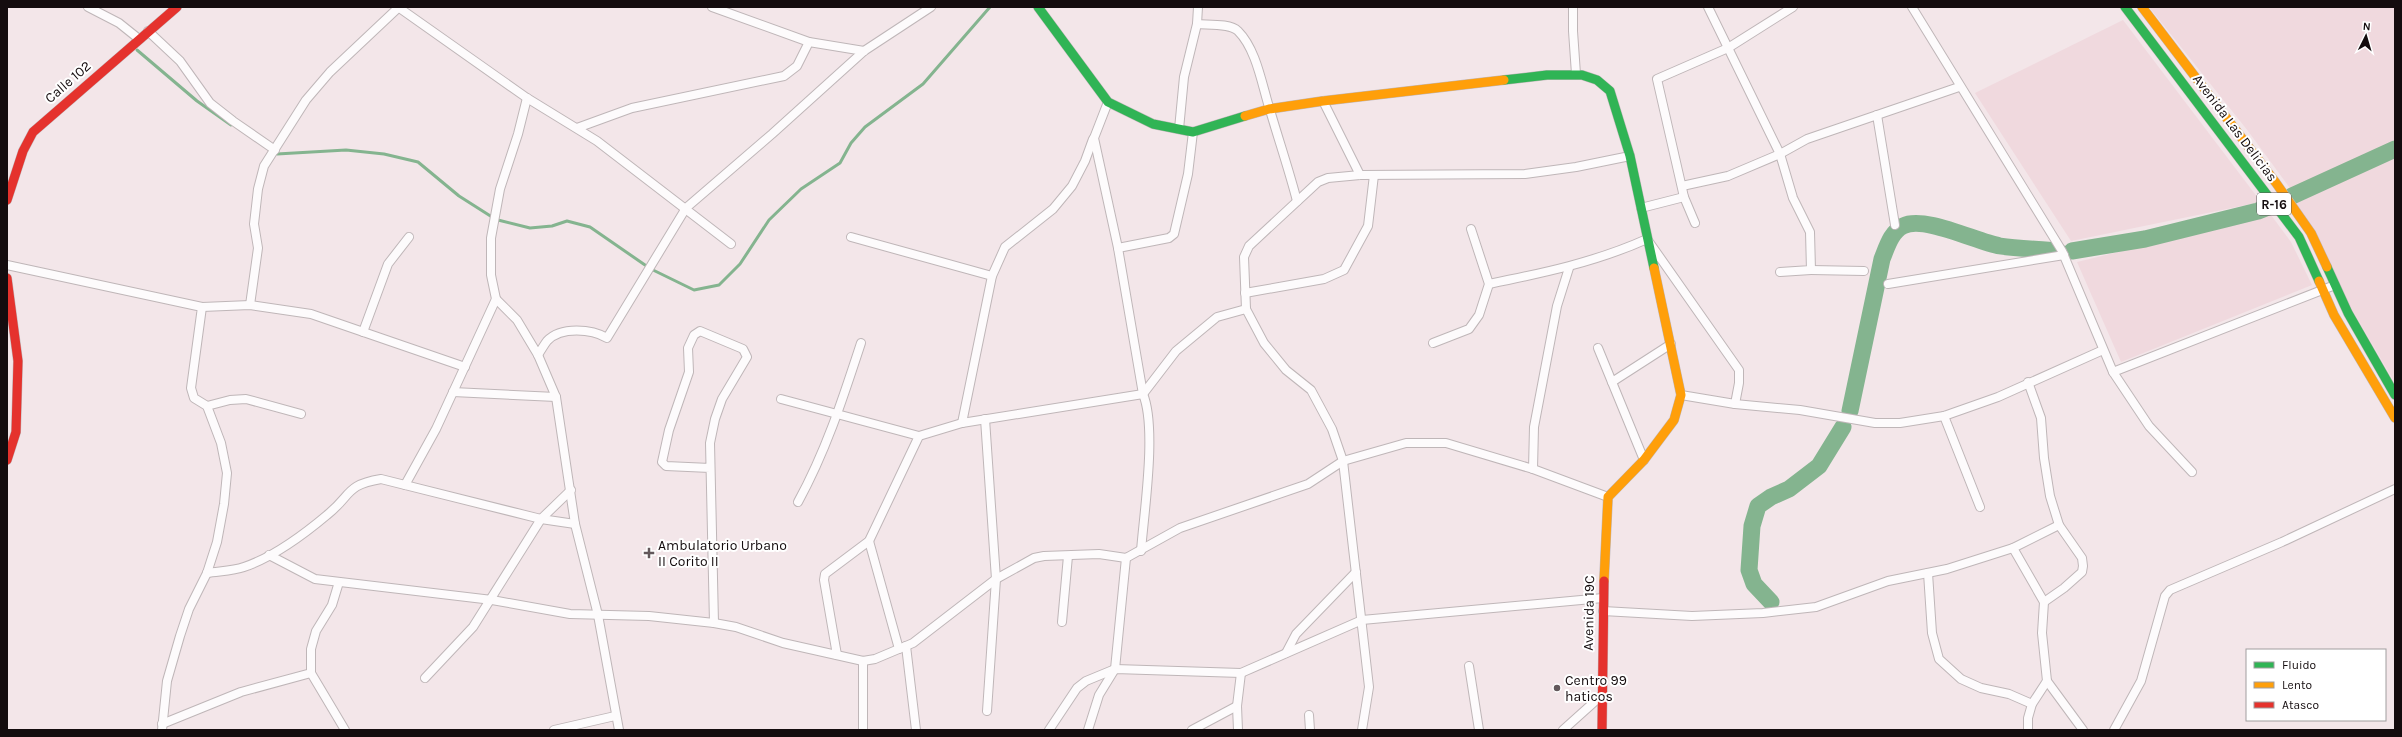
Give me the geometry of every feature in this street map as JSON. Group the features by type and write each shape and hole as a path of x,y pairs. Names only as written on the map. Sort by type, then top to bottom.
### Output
{"main road":[{"name":"Calle 102","path":"7,200 23,151 33,132 177,7"},
{"path":"1038,7 1108,102 1153,124 1193,132 1269,109 1323,101 1547,75 1576,74 1595,78 1606,84 1610,91 1630,156 1681,395 1674,420 1644,460 1608,497"},
{"name":"Avenida Las Delicias","path":"2125,7 2299,237 2334,315 2395,418"},
{"name":"Avenida Las Delicias","path":"2142,7 2311,233 2348,313 2395,395"},
{"path":"7,278 18,360 16,432 7,460"},
{"name":"Avenida 19C","path":"1602,730 1604,544 1608,497"}],"street":[{"path":"88,7 119,23 139,39"},
{"path":"250,306 258,248 254,224 258,189 264,166 306,100 330,72 398,7 526,98 577,128 686,208 731,244"},
{"path":"712,7 809,42 864,51"},
{"path":"1179,129 1184,77 1197,24 1198,7"},
{"path":"1573,7 1576,74"},
{"path":"1708,7 1780,154 1793,198 1810,232 1811,270"},
{"path":"1695,223 1684,198 1677,160 1665,123 1657,79 1728,48 1793,7"},
{"path":"1912,7 1959,87 2064,255 2113,372 2149,426 2192,472"},
{"path":"538,355 548,340 567,332 585,330 597,332 607,338 686,208 772,134 864,51 926,8"},
{"path":"1197,24 1232,27 1238,31 1245,40 1258,69 1269,109 1286,160 1296,201"},
{"path":"148,31 180,61 210,103 275,150"},
{"path":"577,128 632,108 784,76 797,66 809,42"},
{"path":"1682,186 1728,176 1780,154 1807,139 1959,87"},
{"path":"526,98 518,134 500,189 491,238 491,275 496,299 517,320 538,355 556,397 575,524 598,615 619,730"},
{"path":"1323,101 1360,175"},
{"path":"962,423 992,276 1005,247 1053,209 1072,186 1085,161 1108,102"},
{"path":"1877,115 1895,225"},
{"path":"1118,248 1169,238 1174,234 1188,174 1193,132"},
{"path":"1094,138 1118,248 1143,394 1148,407 1148,472 1141,551"},
{"path":"1362,730 1369,687 1343,461 1332,428 1311,390 1286,370 1264,343 1246,309 1244,257 1249,246 1318,182 1328,178 1360,175 1525,174 1576,167 1630,156"},
{"path":"1245,293 1324,279 1344,270 1368,226 1374,175"},
{"path":"1641,208 1684,198"},
{"path":"1433,343 1469,328 1479,315 1489,284 1471,229"},
{"path":"363,332 388,264 409,237"},
{"path":"851,237 992,276"},
{"path":"1489,284 1569,268 1621,251 1648,239 1739,370 1739,384 1735,404"},
{"path":"1888,284 2064,255"},
{"path":"7,265 202,307 250,306 311,314 465,367"},
{"path":"1533,469 1534,427 1557,306 1569,268"},
{"path":"1780,272 1811,270 1864,271"},
{"path":"2113,372 2335,285"},
{"path":"405,485 436,429 496,299"},
{"path":"162,727 167,681 180,636 189,609 207,573 218,542 227,473 221,443 207,406 194,398 191,388 202,307"},
{"path":"781,399 919,436 962,423 1143,394 1176,350 1217,317 1246,309"},
{"path":"710,468 666,466 662,462 669,430 689,372 688,348 694,335 700,331 743,349 747,357 727,389 718,409 710,443 714,623"},
{"path":"798,502 819,463 838,414 861,343"},
{"path":"1612,382 1671,344"},
{"path":"1598,348 1644,460"},
{"path":"1681,395 1735,404 1800,410 1875,423 1900,424 1944,416 1998,397 2028,382 2103,350"},
{"path":"2028,382 2041,418 2044,458 2050,496 2059,525 2082,558 2083,566 2082,572 2064,588 2044,602"},
{"path":"453,392 556,397"},
{"path":"207,406 246,399 301,414"},
{"path":"1944,416 1980,507"},
{"path":"985,419 996,579 987,711"},
{"path":"837,655 824,580 825,574 869,541 919,436"},
{"path":"269,555 315,579 492,600 570,614 649,616 714,623 736,627 783,643 863,661 875,659 902,648 996,579 1034,558 1044,556 1099,554 1126,558 1180,528 1308,484 1343,461 1406,442 1446,443 1533,469 1608,497"},
{"path":"207,573 243,568 281,550 328,514 349,492 362,482 381,479 541,519 575,524"},
{"path":"2114,730 2141,681 2165,596 2170,590 2282,542 2395,489"},
{"path":"425,678 473,627 492,600 541,519 571,490"},
{"path":"1603,611 1692,616 1764,613 1816,607 1888,581 1928,573 2013,548 2059,525"},
{"path":"869,541 902,648 916,730"},
{"path":"2013,548 2044,602 2042,633 2047,681 2083,730"},
{"path":"1062,622 1068,556"},
{"path":"1088,730 1099,695 1115,669 1126,558"},
{"path":"1286,653 1296,634 1356,572"},
{"path":"1928,573 1932,633 1940,659 1961,679 1981,688 2009,694 2032,704"},
{"path":"339,582 332,605 316,631 311,649 311,673 345,730"},
{"path":"1048,730 1077,688 1086,681 1115,669 1240,673 1362,620 1603,598"},
{"path":"863,661 863,730"},
{"path":"1469,666 1479,730"},
{"path":"162,727 241,692 311,673"},
{"path":"1238,730 1237,706 1240,673"},
{"path":"2028,730 2028,718 2032,704 2047,681"},
{"path":"1563,730 1602,695"},
{"path":"1192,730 1237,706"},
{"path":"1310,715 1310,730"},
{"path":"554,730 616,716"}],"shaded area":[{"path":"2149,7 2395,7 2395,142 2292,191 2248,131"},
{"path":"2123,20 2261,202 2071,241 1975,93"},
{"path":"2395,156 2395,383 2353,311 2295,201"},
{"path":"2271,215 2291,242 2312,285 2121,362 2077,262"}],"waterway":[{"path":"653,270 694,290 719,285 740,264 769,220 801,189 840,163 851,143 865,127 923,84 990,7"},
{"path":"137,50 197,101 231,125"},
{"path":"2292,196 2395,149"},
{"path":"277,154 346,150 384,154 418,162 459,196 492,217"},
{"path":"2072,251 2145,239 2258,211 2268,207"},
{"path":"498,220 530,228 552,226 567,221 590,227 645,265"},
{"path":"1850,411 1882,259 1895,232 1903,226 1924,224 1951,230 1990,244 2014,248 2058,251"},
{"path":"1771,602 1754,584 1749,570 1752,526 1758,506 1771,497 1789,489 1819,466 1843,427"}],"traffic: fast":[{"path":"1038,7 1108,102 1153,124 1193,132 1245,116"},
{"path":"2125,7 2299,237 2319,281"},
{"path":"1504,80 1547,75 1582,75 1597,80 1610,91 1630,156 1654,268"},
{"path":"2327,267 2348,313 2395,395"}],"traffic: slow":[{"path":"2142,7 2276,183 2311,233 2327,267"},
{"path":"1245,116 1269,109 1323,101 1504,80"},
{"path":"1604,581 1608,497 1644,460 1674,420 1681,395 1654,268"},
{"path":"2319,281 2334,315 2395,418"}],"traffic: jam":[{"path":"7,200 23,151 33,132 177,7"},
{"path":"7,278 18,361 16,432 7,460"},
{"path":"1602,730 1604,581"}],"place":[{"name":"Ambulatorio Urbano II Corito II","path":"649,553"},
{"name":"Centro 99 haticos","path":"1557,688"}]}
